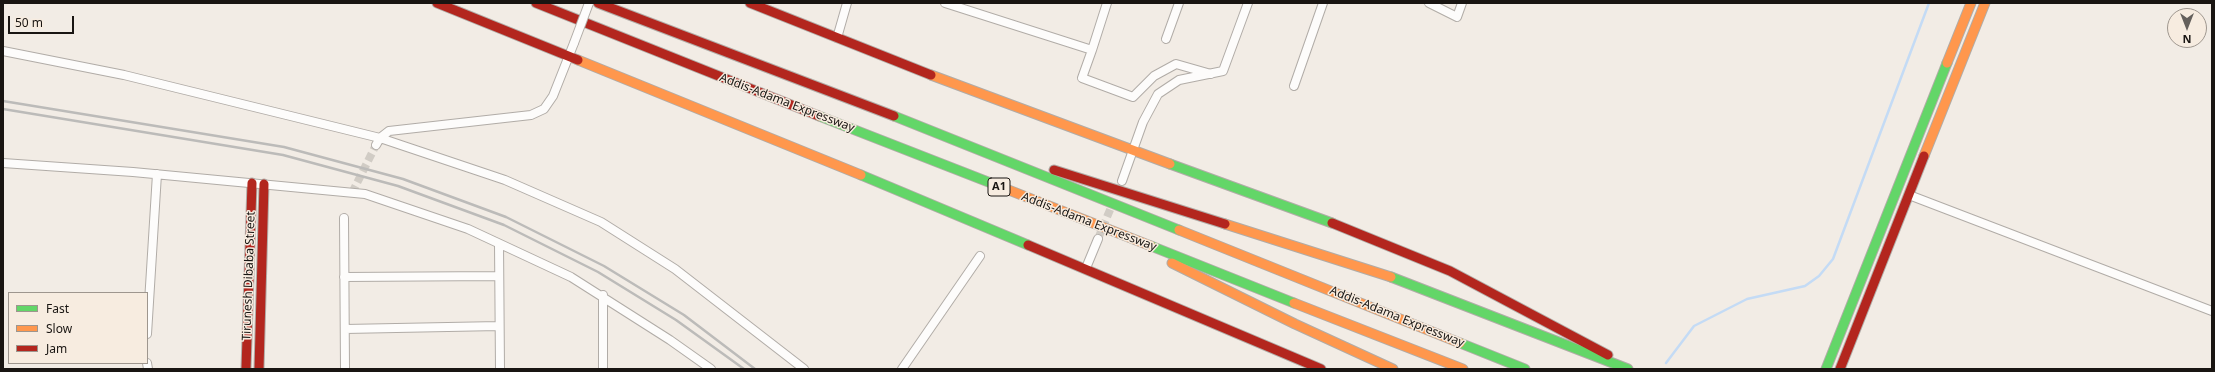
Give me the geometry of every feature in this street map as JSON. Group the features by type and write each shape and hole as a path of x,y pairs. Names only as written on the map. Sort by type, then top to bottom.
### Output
{"main road":[{"path":"437,3 1086,268 1321,369"},
{"name":"Addis-Adama Expressway","path":"536,3 1463,369"},
{"name":"Addis-Adama Expressway","path":"598,3 962,142 1525,369"},
{"path":"750,3 1134,152 1296,209 1450,271 1634,369"},
{"path":"1826,369 1871,252 1971,3"},
{"path":"1840,369 1985,3"},
{"path":"962,142 1116,189 1406,282 1628,369"},
{"name":"Tirunesh Dibaba Street","path":"246,369 252,183"},
{"name":"Tirunesh Dibaba Street","path":"259,369 264,184"},
{"path":"1083,219 1295,324 1393,369"}],"street":[{"path":"378,142 389,131 531,115 544,109 553,96 589,3"},
{"path":"837,38 847,3"},
{"path":"945,3 1092,50"},
{"path":"1107,3 1082,78 1133,97 1154,76 1176,64 1211,74"},
{"path":"1166,39 1178,3"},
{"path":"1122,181 1134,152 1143,122 1158,94 1179,80 1223,71 1248,3"},
{"path":"1294,86 1323,3"},
{"path":"1429,3 1457,17 1462,3"},
{"path":"3,51 124,75 378,142 505,180 601,222 675,269 804,369"},
{"path":"3,164 157,174 365,194 468,229 571,277 603,295 711,369"},
{"path":"148,318 157,174"},
{"path":"1909,194 2212,311"},
{"path":"344,218 345,369"},
{"path":"1086,268 1098,239"},
{"path":"499,244 500,369"},
{"path":"902,369 980,256"},
{"path":"344,277 499,276"},
{"path":"603,295 603,369"},
{"path":"345,330 499,326"}],"waterway":[{"path":"1666,363 1694,326 1747,299 1805,286 1819,276 1833,259 1929,3"}],"tunnel":[{"path":"352,193 376,145"},
{"path":"1098,239 1114,200"}],"railway":[{"path":"3,101 284,147 403,179 506,217 604,266 684,315 755,369"},
{"path":"3,109 283,155 398,186 504,225 598,272 676,320 744,369"}],"traffic: fast":[{"path":"1826,369 1947,63"},
{"path":"819,116 996,185"},
{"path":"894,116 1179,230"},
{"path":"1170,164 1332,223"},
{"path":"861,175 1028,245"},
{"path":"1151,246 1294,303"},
{"path":"1391,277 1628,369"},
{"path":"1460,343 1525,369"}],"traffic: slow":[{"path":"1947,63 1971,3"},
{"path":"1924,156 1985,3"},
{"path":"578,60 861,175"},
{"path":"931,75 1170,164"},
{"path":"996,185 1151,246"},
{"path":"1225,224 1391,277"},
{"path":"1179,230 1460,343"},
{"path":"1172,263 1295,324 1393,369"},
{"path":"1294,303 1463,369"}],"traffic: jam":[{"path":"437,3 578,60"},
{"path":"536,3 819,116"},
{"path":"598,3 894,116"},
{"path":"750,3 931,75"},
{"path":"1840,369 1924,156"},
{"path":"1054,170 1225,224"},
{"path":"246,369 252,183"},
{"path":"259,369 264,184"},
{"path":"1332,223 1450,271 1608,355"},
{"path":"1028,245 1321,369"}]}
